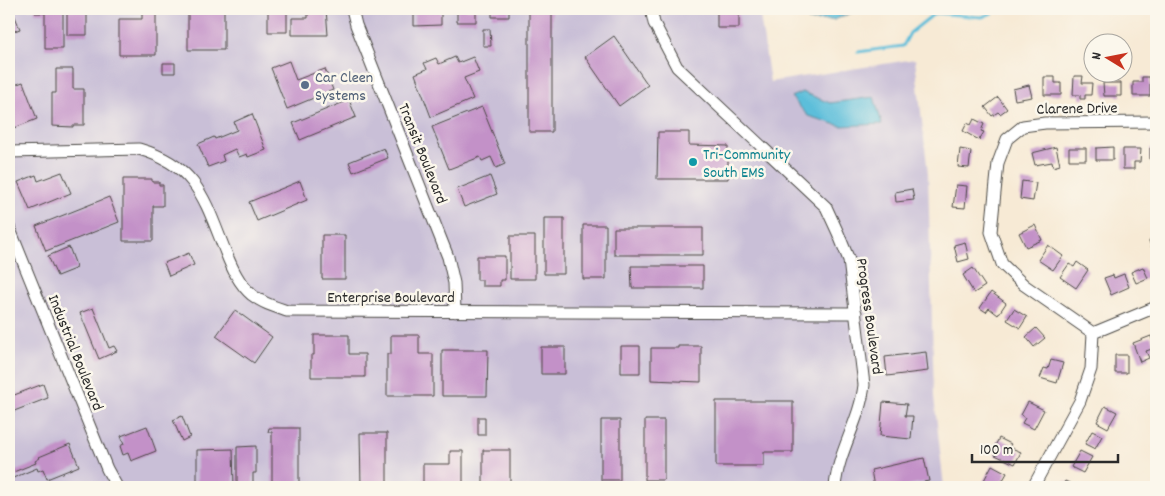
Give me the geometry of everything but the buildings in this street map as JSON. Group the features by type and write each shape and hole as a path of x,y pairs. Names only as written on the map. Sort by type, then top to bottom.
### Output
{"street":[{"name":"Transit Boulevard","path":"352,9 356,25 448,257 454,283 455,312"},
{"name":"Progress Boulevard","path":"651,9 654,23 676,67 826,206 849,260 864,385 862,399 836,475 835,487"},
{"name":"Clarene Drive","path":"1093,334 1024,285 1002,264 991,232 998,163 1007,139 1023,126 1045,123 1156,122"},
{"name":"Enterprise Boulevard","path":"9,152 139,149 156,154 169,161 186,174 204,199 229,262 238,279 252,295 269,305 287,311 856,313"},
{"name":"Industrial Boulevard","path":"9,227 116,487"},
{"path":"1033,487 1080,401 1090,368 1093,334 1156,307"}],"shaded area":[{"path":"9,9 759,9 770,82 915,59 928,174 934,397 944,487 9,487"}],"water":[{"path":"810,9 861,9 834,20 808,21"},
{"path":"802,92 830,103 874,97 882,124 841,126 808,116 791,97"}],"waterway":[{"path":"858,52 903,46 910,33 935,13 982,17 1001,9"}],"place":[{"name":"Car Cleen Systems","path":"305,85"},
{"name":"Tri-Community South EMS","path":"693,162"}]}
